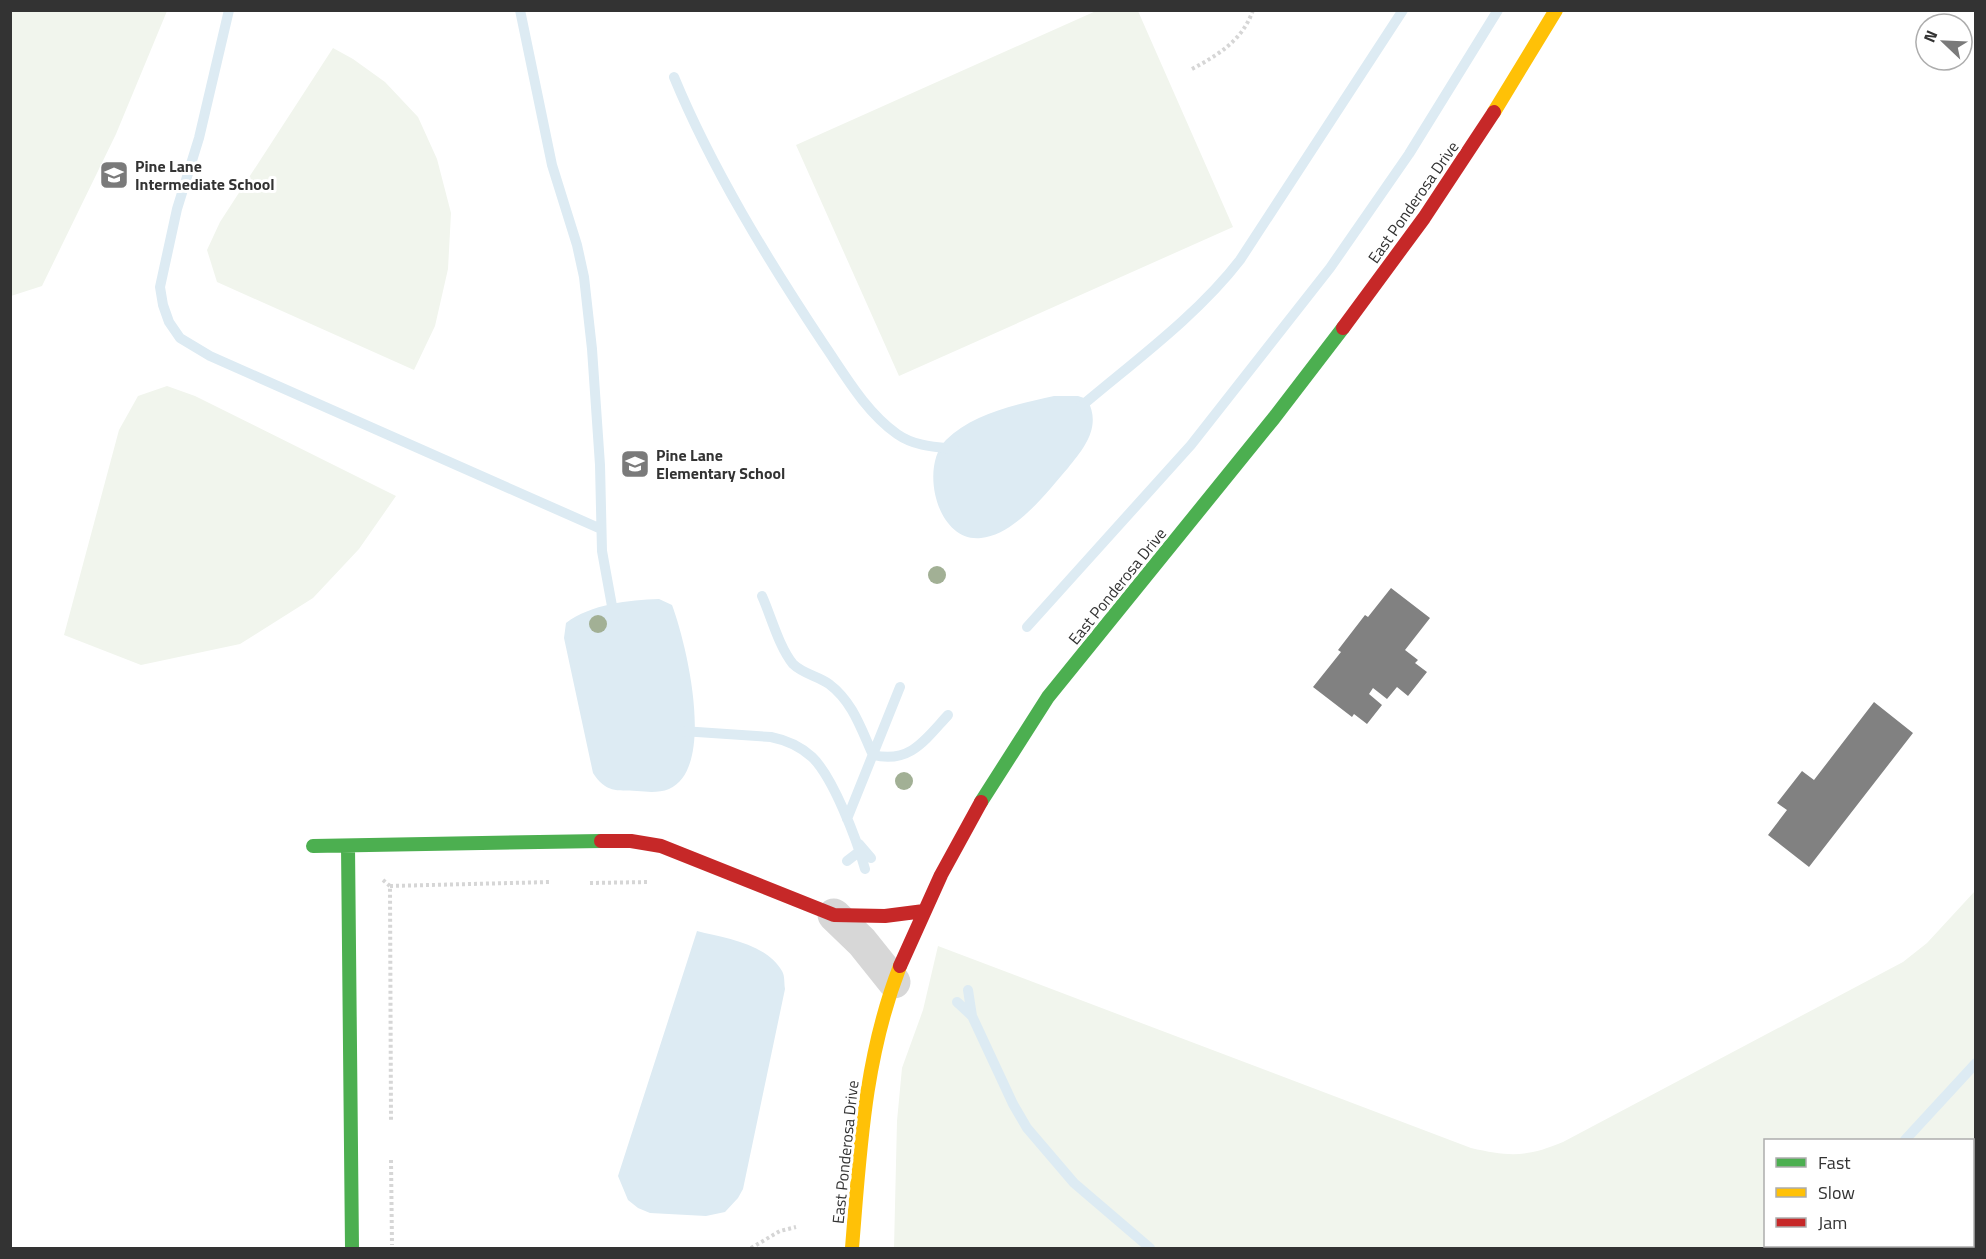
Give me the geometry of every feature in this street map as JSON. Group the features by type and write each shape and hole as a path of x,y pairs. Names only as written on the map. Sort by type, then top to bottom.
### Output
{"street":[{"name":"East Ponderosa Drive","path":"852,1248 864,1102 876,1040 894,982 924,911 969,821 1035,716 1332,341 1398,254 1489,120 1556,10"},
{"path":"313,846 631,841 661,846 834,915 885,916 924,911"},
{"path":"348,846 352,1248"},
{"path":"834,915 862,942 894,982"}],"path":[{"path":"1192,69 1212,58 1235,40 1245,27 1253,10"},
{"path":"382,878 390,886 391,1122"},
{"path":"390,886 550,882"},
{"path":"391,1160 391,1247"},
{"path":"751,1248 780,1231 796,1227"}],"shaded area":[{"path":"11,10 167,11 116,134 42,286 11,296"},
{"path":"1096,11 1138,11 1233,227 899,376 796,145"},
{"path":"333,48 385,82 418,117 437,159 451,213 448,269 435,326 414,370 217,282 207,250 220,222"},
{"path":"167,386 195,396 396,496 359,549 313,598 240,644 141,665 64,635 119,430 138,396"},
{"path":"1054,396 1078,396 1087,399 1091,409 1093,418 1090,436 1074,460 1029,511 1006,529 981,538 966,536 953,529 943,516 934,484 934,467 938,452 946,440 983,416 1011,406"},
{"path":"659,599 672,605 690,674 695,731 692,757 683,777 669,789 653,792 612,789 602,784 593,773 564,638 566,623 599,607 635,600"},
{"path":"1975,891 1974,1196 1974,1139 1764,1139 1764,1247 1924,1247 1922,1248 894,1248 897,1121 902,1068 923,1010 938,946 1471,1148 1518,1154 1539,1151 1563,1142 1903,962 1927,943"},
{"path":"697,931 744,943 766,954 782,971 785,989 743,1189 738,1198 725,1212 706,1216 650,1213 638,1208 628,1200 618,1176"}],"building":[{"path":"1391,588 1430,618 1405,650 1418,660 1415,663 1427,672 1408,696 1397,687 1387,699 1373,688 1369,694 1382,705 1367,724 1354,714 1352,717 1313,687 1341,652 1338,650 1365,615 1368,617"},
{"path":"1874,702 1913,733 1809,867 1768,835 1787,810 1777,803 1802,771 1814,780"}],"waterway":[{"path":"229,10 199,138 177,209 160,287 169,322 180,338 210,356 601,529"},
{"path":"520,10 552,165 577,245 584,277 592,349 600,465 602,551 614,617"},
{"path":"1078,409 1184,320 1223,281 1240,260 1403,10"},
{"path":"1027,627 1191,445 1330,268 1409,154 1498,10"},
{"path":"674,77 706,146 742,213 802,312 856,392 875,415 897,434 924,445 954,449"},
{"path":"762,596 788,657 793,664 806,673 829,684 844,699 855,716 873,755 886,757 907,753 924,741 948,715"},
{"path":"847,819 900,687"},
{"path":"682,731 771,737 793,744 807,753 820,766 836,794 865,869"},
{"path":"859,844 871,858"},
{"path":"847,861 860,851"},
{"path":"968,990 972,1016 1013,1104 1027,1128 1074,1183 1150,1248"},
{"path":"957,1002 972,1016"},
{"path":"1906,1139 1976,1063"}],"traffic: fast":[{"path":"981,802 1048,697 1274,418 1343,328"},
{"path":"313,846 601,841"},
{"path":"348,846 352,1248"}],"traffic: slow":[{"path":"1494,112 1556,10"},
{"path":"852,1248 861,1141 871,1071 878,1036 900,966"}],"traffic: jam":[{"path":"1343,328 1424,218 1494,112"},
{"path":"900,966 941,875 981,802"},
{"path":"601,841 631,841 661,846 834,915 885,916 924,911"}],"place":[{"name":"Pine Lane Intermediate School","path":"114,175"},
{"name":"Pine Lane Elementary School","path":"635,464"}]}
